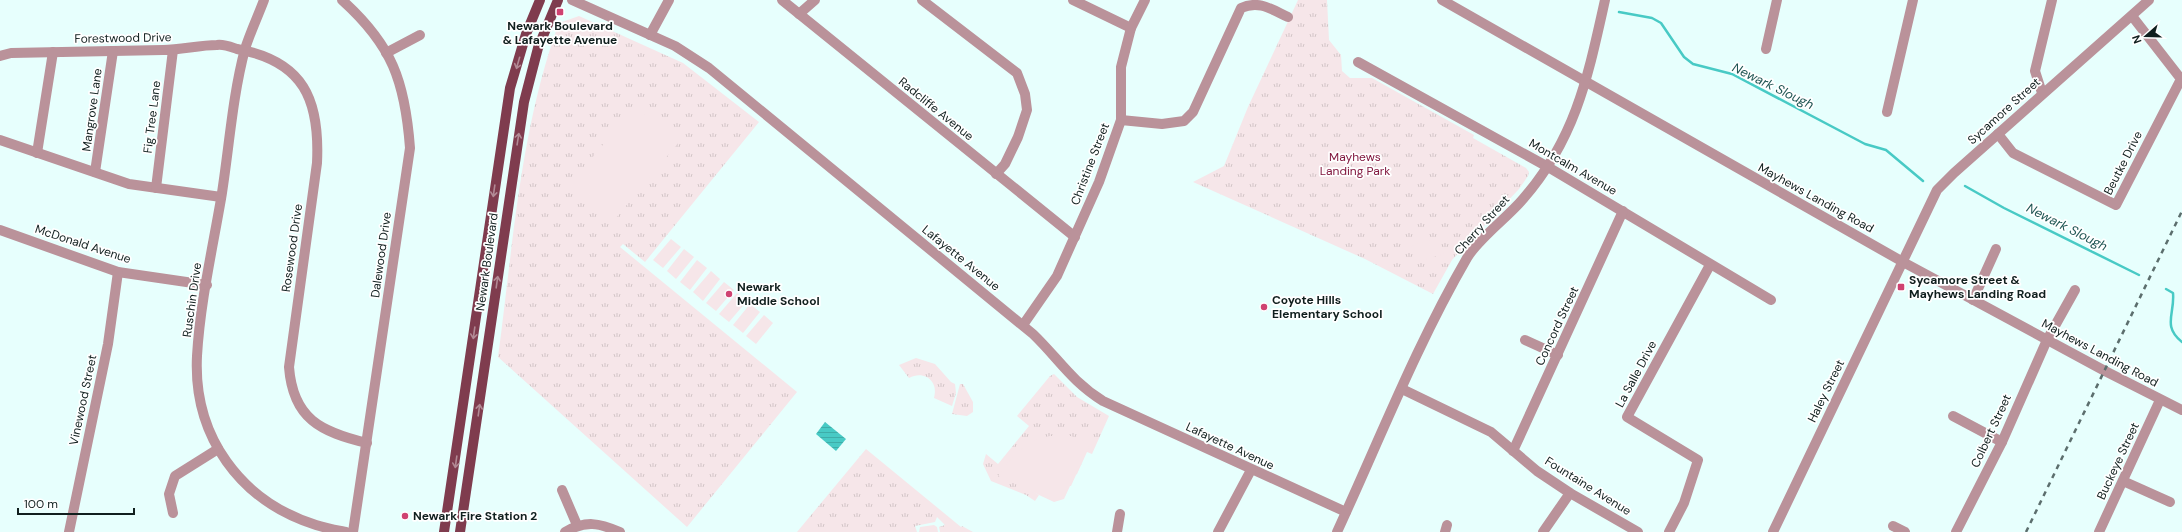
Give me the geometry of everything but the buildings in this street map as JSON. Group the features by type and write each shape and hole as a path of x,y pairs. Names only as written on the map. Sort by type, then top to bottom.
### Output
{"main road":[{"name":"Newark Boulevard","path":"444,532 510,88 526,34 540,0"},
{"name":"Newark Boulevard","path":"460,532 524,102 538,48 558,0"}],"street":[{"name":"Ruschin Drive","path":"264,0 245,49 232,116 197,356 199,390 204,418 218,450 235,474 263,499 287,513 316,525 346,532"},
{"name":"Dalewood Drive","path":"342,0 366,21 395,69 406,105 410,148 367,443 352,532"},
{"name":"Lafayette Avenue","path":"572,0 694,56 710,68 1023,325 1046,346 1064,370 1088,392 1103,402 1346,512"},
{"path":"650,35 669,0"},
{"name":"Radcliffe Avenue","path":"782,0 1075,237"},
{"path":"799,14 815,0"},
{"path":"922,0 1017,74 1025,94 1027,110 1018,137 1005,164 996,174"},
{"path":"1073,0 1131,28"},
{"name":"Christine Street","path":"1023,325 1057,276 1099,182 1120,120 1121,67 1131,28 1145,0"},
{"name":"Mayhews Landing Road","path":"1442,0 1903,262 2160,400 2182,410"},
{"name":"Cherry Street","path":"1337,532 1437,310 1468,256 1523,199 1548,167 1565,138 1586,83 1605,0"},
{"path":"1766,49 1777,0"},
{"path":"1887,112 1913,0"},
{"path":"2042,94 2035,71 2052,0"},
{"name":"Sycamore Street","path":"1903,262 1937,190 2042,94 2149,0"},
{"path":"1120,120 1162,124 1184,121 1193,112 1241,8 1250,3 1261,3 1288,17"},
{"name":"Beutke Drive","path":"1998,134 2013,152 2116,205 2181,79 2132,16"},
{"path":"386,53 420,35"},
{"name":"Forestwood Drive","path":"0,56 11,53 173,50 218,44 245,49"},
{"name":"Rosewood Drive","path":"245,49 270,57 294,74 314,111 318,137 317,163 289,367 290,384 296,398 306,414 320,428 338,436 367,443"},
{"name":"Fig Tree Lane","path":"156,188 173,50"},
{"name":"Mangrove Lane","path":"95,172 113,51"},
{"path":"37,153 53,52"},
{"name":"Montcalm Avenue","path":"1358,62 1548,167 1623,211 1710,266 1771,300"},
{"path":"0,140 129,184 221,197"},
{"name":"Concord Street","path":"1513,451 1623,211"},
{"name":"McDonald Avenue","path":"0,230 118,272 207,285"},
{"path":"1973,300 1996,249"},
{"name":"Haley Street","path":"1772,532 1903,262"},
{"name":"La Salle Drive","path":"1669,532 1684,503 1698,460 1627,417 1710,266"},
{"name":"Vinewood Street","path":"69,532 108,344 118,272"},
{"name":"Colbert Street","path":"1956,532 2002,442 2047,340 2075,290"},
{"path":"1525,340 1558,355"},
{"name":"Fountaine Avenue","path":"1402,389 1491,432 1537,471 1570,493 1638,532"},
{"name":"Buckeye Street","path":"2099,532 2160,400"},
{"path":"1953,416 2002,442"},
{"path":"173,513 169,494 175,476 218,450"},
{"path":"1218,532 1251,470"},
{"path":"2123,481 2170,502"},
{"path":"562,490 577,525"},
{"path":"1543,532 1570,493"},
{"path":"1117,532 1120,514"},
{"path":"565,532 577,525 598,524 620,532"},
{"path":"1893,526 1905,532"}],"green space":[{"name":"Mayhews Landing Park","path":"1298,0 1327,0 1329,40 1341,55 1342,71 1350,78 1372,78 1474,135 1473,138 1526,168 1529,172 1519,189 1452,260 1433,294 1365,259 1193,182 1224,166 1248,107"},
{"path":"579,16 683,63 759,122 645,262 623,244 620,247 797,392 687,527 498,357 520,188 535,104 559,23"},
{"path":"635,106 679,142 611,224 567,188"},
{"path":"1439,237 1444,254 1416,262 1411,246"},
{"path":"671,239 681,247 663,268 653,260"},
{"path":"684,249 694,257 676,279 667,271"},
{"path":"697,260 707,268 690,290 680,282"},
{"path":"711,271 720,279 703,301 693,292"},
{"path":"724,282 734,290 716,311 706,303"},
{"path":"737,293 747,301 729,322 719,314"},
{"path":"750,304 760,312 743,333 733,325"},
{"path":"764,315 773,323 756,344 746,336"},
{"path":"916,358 935,364 951,382 955,384 956,393 952,406 934,398 934,387 929,379 920,375 909,378 899,365"},
{"path":"1054,374 1077,397 1109,416 1092,454 1087,452 1077,474 1030,490 1039,495 1035,501 1026,495 991,481 983,464 986,454 998,464 1029,426 1017,416 1050,376"},
{"path":"960,384 963,384 973,402 973,412 967,416 952,414"},
{"path":"1050,436 1071,436 1090,444 1064,499 1054,502 998,476 1008,462 1026,445 1041,438"},
{"path":"866,449 961,527 962,526 973,532 940,532 939,527 945,525 937,517 935,522 915,526 917,532 797,532"},
{"path":"934,525 937,527 938,532 919,532 920,527"}],"water":[{"path":"825,422 846,439 836,451 816,434"}],"waterway":[{"name":"Newark Slough","path":"1619,12 1652,18 1661,23 1684,57 1693,64 1732,74 1865,144 1886,150 1923,181"},
{"name":"Newark Slough","path":"1965,186 2004,208 2139,275"},
{"name":"Newark Slough","path":"2166,289 2173,293 2171,319 2172,331 2182,342"}],"railway":[{"path":"2026,532 2182,211"}],"place":[{"name":"Newark Boulevard & Lafayette Avenue","path":"560,12"},
{"name":"Sycamore Street & Mayhews Landing Road","path":"1901,287"},
{"name":"Newark Middle School","path":"729,294"},
{"name":"Coyote Hills Elementary School","path":"1264,307"},
{"name":"Newark Fire Station 2","path":"405,516"}]}
